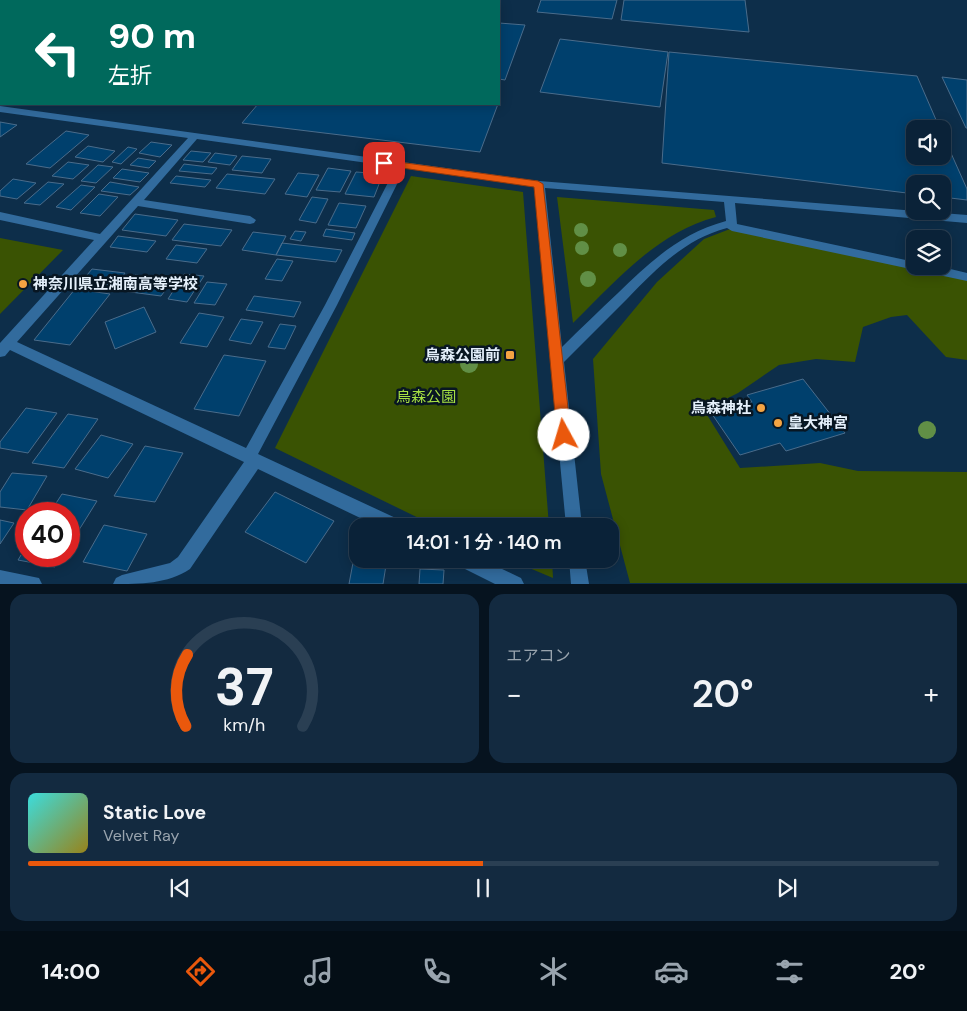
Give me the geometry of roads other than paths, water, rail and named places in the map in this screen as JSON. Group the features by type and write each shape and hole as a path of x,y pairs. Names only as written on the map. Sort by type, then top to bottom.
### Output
{"street":[{"path":"0,109 538,184 967,219"},
{"path":"195,136 4,347 252,458 377,518"},
{"path":"122,584 174,570 184,563 252,458 402,165"},
{"path":"538,184 573,518"},
{"path":"729,200 732,227 906,264"},
{"path":"136,202 250,220"},
{"path":"0,216 103,238"},
{"path":"557,361 655,263 676,246 698,234 732,223"},
{"path":"951,274 967,277"},
{"path":"482,568 515,584"},
{"path":"578,568 580,584"},
{"path":"0,579 33,584"}],"place":[{"name":"神奈川県立湘南高等学校","path":"23,284"},
{"name":"烏森公園前","path":"510,355"},
{"name":"烏森神社","path":"761,408"},
{"name":"皇大神宮","path":"778,423"}],"park label":[{"name":"烏森公園","path":"426,397"}]}
